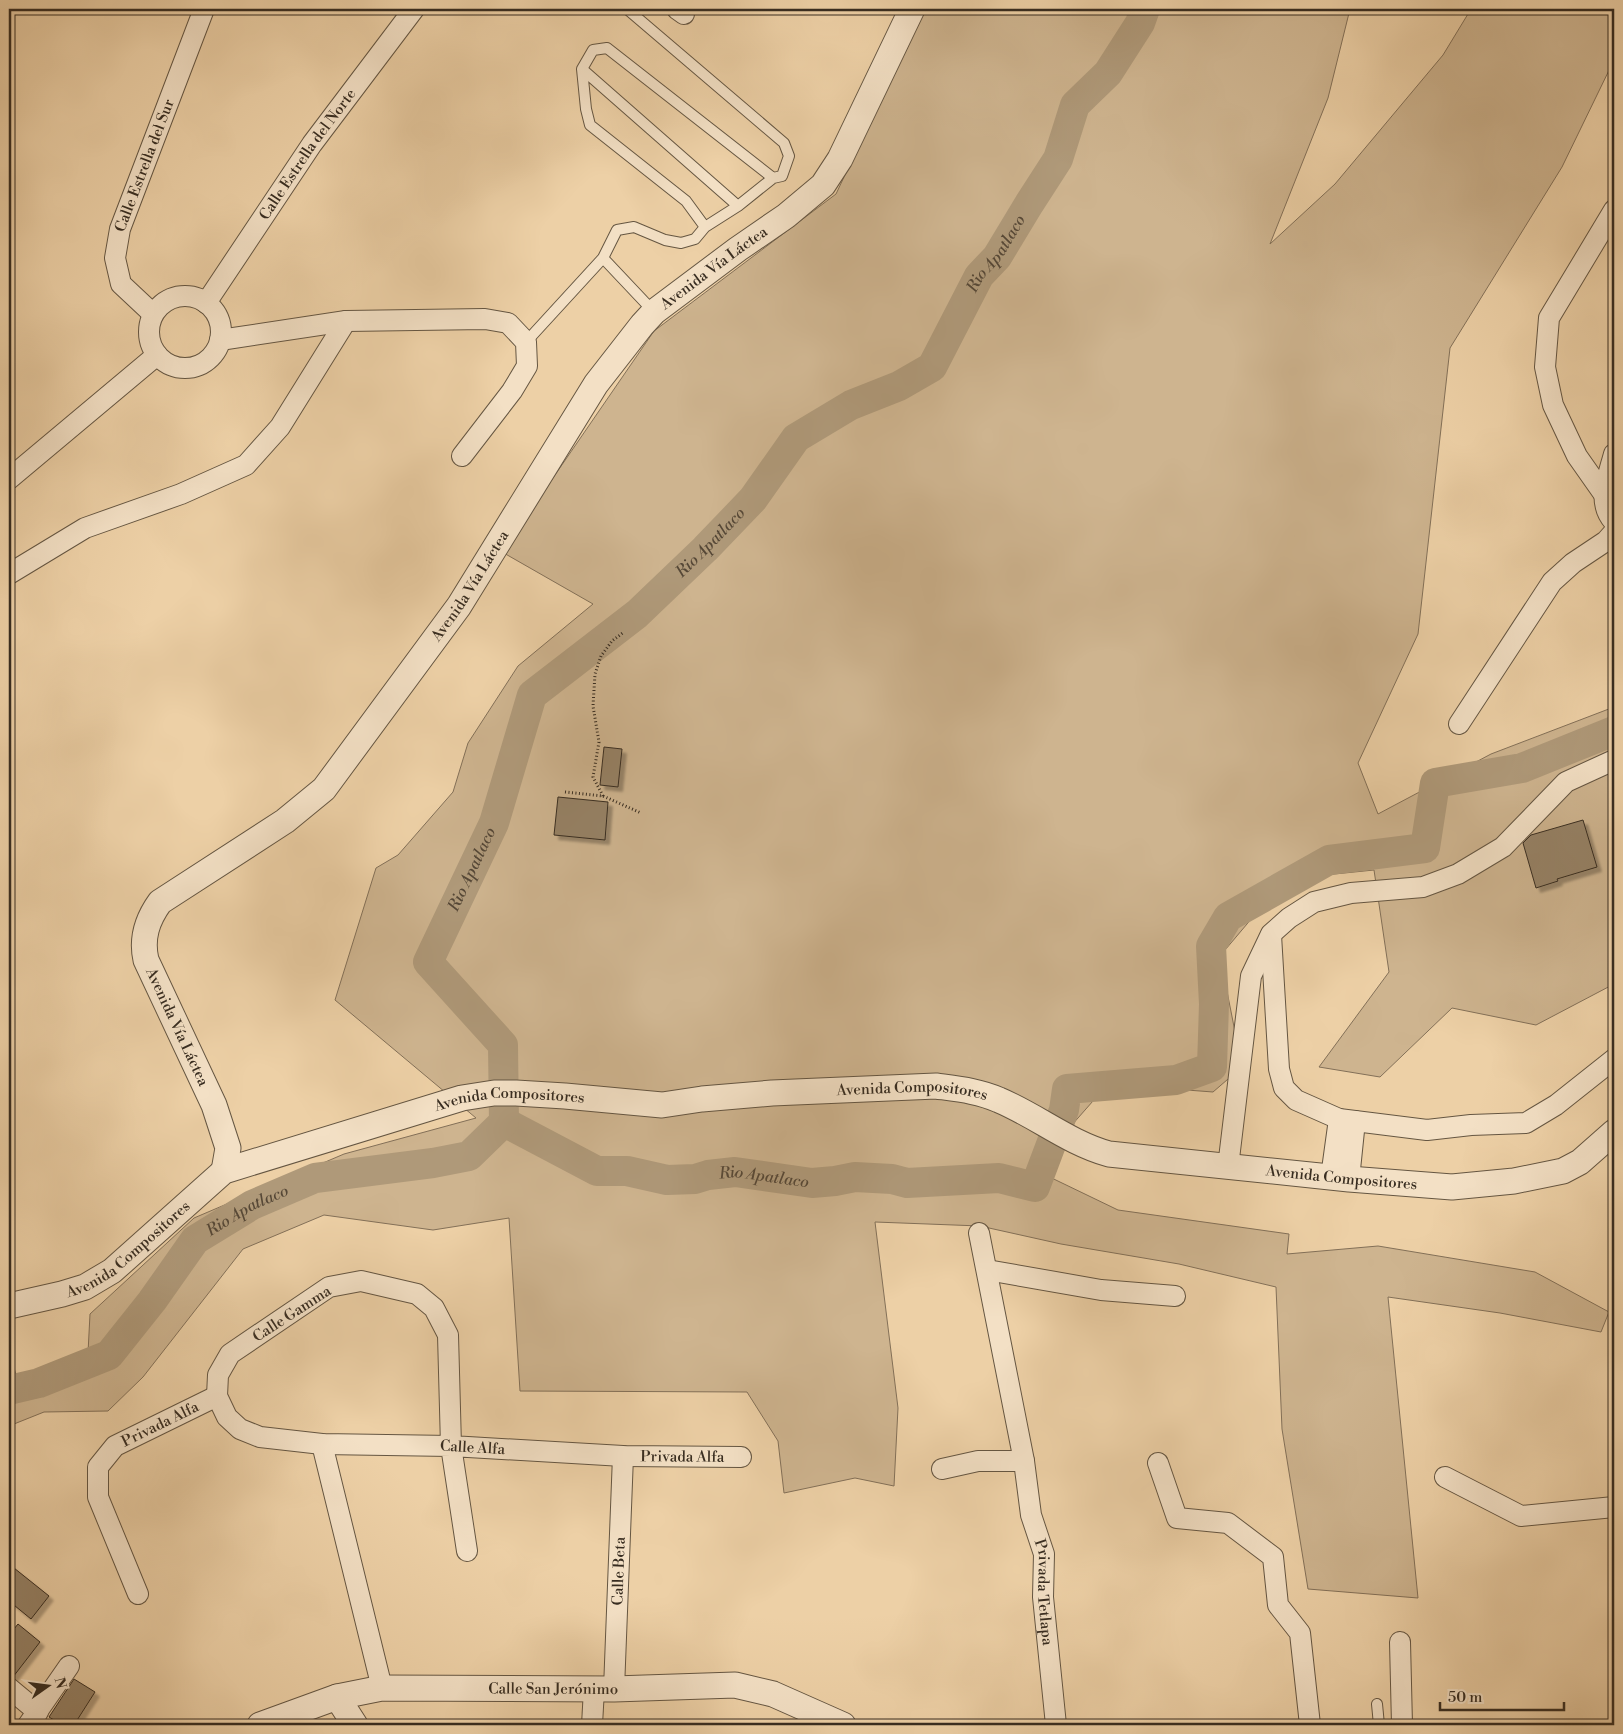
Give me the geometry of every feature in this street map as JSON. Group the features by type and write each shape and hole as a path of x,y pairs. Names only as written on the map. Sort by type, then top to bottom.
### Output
{"street":[{"name":"Calle Estrella del Sur","path":"153,314 121,284 115,258 120,228 204,9"},
{"name":"Calle Estrella del Norte","path":"206,303 312,144 414,9"},
{"name":"Avenida Vía Láctea","path":"224,1171 228,1148 214,1106 146,960 144,940 151,914 160,902 285,821 324,789 459,606 596,384 642,325 654,312 738,249 786,216 823,185 840,159 912,9"},
{"path":"1604,493 1577,456 1552,405 1546,367 1549,318 1614,210"},
{"path":"183,295 196,297 206,303 214,310 219,319 221,329 220,340 216,350 208,359 199,365 188,368 176,367 157,355 149,335 153,314 161,304 171,298 183,295"},
{"path":"220,340 346,321 485,318 508,323 526,342 527,366 512,391 462,456"},
{"path":"9,574 85,528 181,494 246,465 280,427 346,321"},
{"path":"9,479 157,355"},
{"path":"1614,454 1604,493 1608,515 1614,522"},
{"path":"1459,724 1552,582 1573,562 1606,541 1614,532"},
{"path":"1228,1167 1251,976 1271,934 1289,918 1314,902 1351,892 1423,887 1458,874 1503,847 1566,782 1614,760"},
{"path":"1271,934 1279,1069 1284,1088 1296,1100 1347,1120 1427,1130 1471,1125 1526,1123 1556,1105 1614,1059"},
{"name":"Avenida Compositores","path":"9,1306 85,1287 112,1271 224,1171 462,1098 505,1094 565,1096 662,1105 702,1099 772,1093 936,1086 979,1092 1000,1100 1089,1148 1109,1154 1340,1178 1452,1187 1514,1181 1563,1171 1580,1162 1614,1132"},
{"path":"1340,1178 1347,1120"},
{"name":"Privada Tetlapa","path":"980,1233 1024,1461 1031,1515 1044,1554 1043,1597 1056,1725"},
{"path":"987,1270 1101,1290 1175,1296"},
{"name":"Calle Gamma","path":"217,1396 218,1374 230,1354 330,1287 361,1281 417,1294 434,1308 448,1335 452,1446 467,1551"},
{"name":"Calle Alfa","path":"217,1396 227,1417 240,1429 260,1437 322,1444 452,1446 623,1456"},
{"name":"Privada Alfa","path":"138,1594 98,1496 98,1467 114,1446 217,1396"},
{"path":"322,1444 382,1688"},
{"name":"Privada Alfa","path":"623,1456 740,1457"},
{"name":"Calle Beta","path":"592,1725 604,1689 623,1456"},
{"path":"942,1469 978,1461 1024,1461"},
{"path":"1158,1463 1177,1518 1228,1523 1273,1557 1278,1605 1300,1633 1310,1725"},
{"path":"1445,1477 1521,1516 1614,1507"},
{"path":"1400,1642 1402,1725"},
{"path":"9,1688 33,1718 69,1666"},
{"name":"Calle San Jerónimo","path":"260,1725 337,1697 382,1688 604,1689 735,1685 773,1694 844,1725"},
{"path":"337,1697 355,1725"}],"lane":[{"path":"526,342 603,258 617,230 634,227 665,240 681,243 695,239 705,227 738,206 773,178 782,176 789,156 784,142 627,9"},
{"path":"705,227 686,201 590,125 586,109 582,69 593,50 607,48 773,178"},
{"path":"582,69 738,206"},
{"path":"603,258 654,312"},
{"path":"1377,1704 1379,1725"}],"path":[{"path":"603,796 593,777 599,742 593,706 596,674 601,656 612,641 624,632"},
{"path":"565,792 603,796 641,813"}],"shaded area":[{"path":"923,9 1350,9 1328,98 1270,244 1335,184 1443,55 1471,9 1614,9 1614,60 1562,167 1450,348 1418,634 1358,763 1378,814 1491,754 1614,707 1614,984 1536,1025 1452,1008 1380,1077 1319,1067 1389,972 1374,870 1285,879 1220,956 1242,1067 1213,1092 1108,1084 1033,1169 1118,1210 1289,1234 1287,1254 1378,1246 1535,1272 1609,1312 1601,1332 1500,1313 1388,1297 1418,1598 1308,1589 1282,1429 1276,1287 1179,1264 1061,1244 980,1226 875,1222 898,1408 894,1486 855,1478 784,1493 778,1441 747,1392 520,1391 509,1218 433,1230 324,1215 243,1249 143,1377 108,1411 44,1412 9,1426 9,1345 16,1376 88,1353 90,1314 194,1218 344,1154 476,1118 335,1000 376,868 398,855 453,792 468,743 518,666 593,604 502,552 654,331 836,194"}],"building":[{"path":"604,747 622,749 618,787 600,785"},
{"path":"558,797 608,802 605,840 554,835"},
{"path":"1583,820 1597,867 1557,879 1558,881 1536,888 1523,843 1531,835"},
{"path":"9,1564 49,1596 31,1619 9,1601"},
{"path":"18,1624 40,1642 13,1677 9,1676 9,1635"},
{"path":"74,1679 95,1692 74,1725 62,1725 49,1717"}],"waterway":[{"name":"Rio Apatlaco","path":"9,1390 39,1383 109,1355 152,1301 195,1240 252,1205 315,1178 433,1163 469,1156 504,1122 503,1045 428,962 494,823 532,695 637,614 705,549 753,499 796,438 851,405 899,386 932,367 979,276 997,257 1058,159 1075,105 1108,73 1140,23 1145,9"},
{"path":"504,1122 597,1171 627,1171 667,1180 695,1179 708,1175 735,1172 812,1183 855,1177 892,1179 907,1183 999,1178 1035,1187 1064,1110 1067,1089 1176,1080 1212,1067 1214,1004 1211,946 1228,917 1329,860 1425,848 1435,783 1522,768 1614,731"}]}
